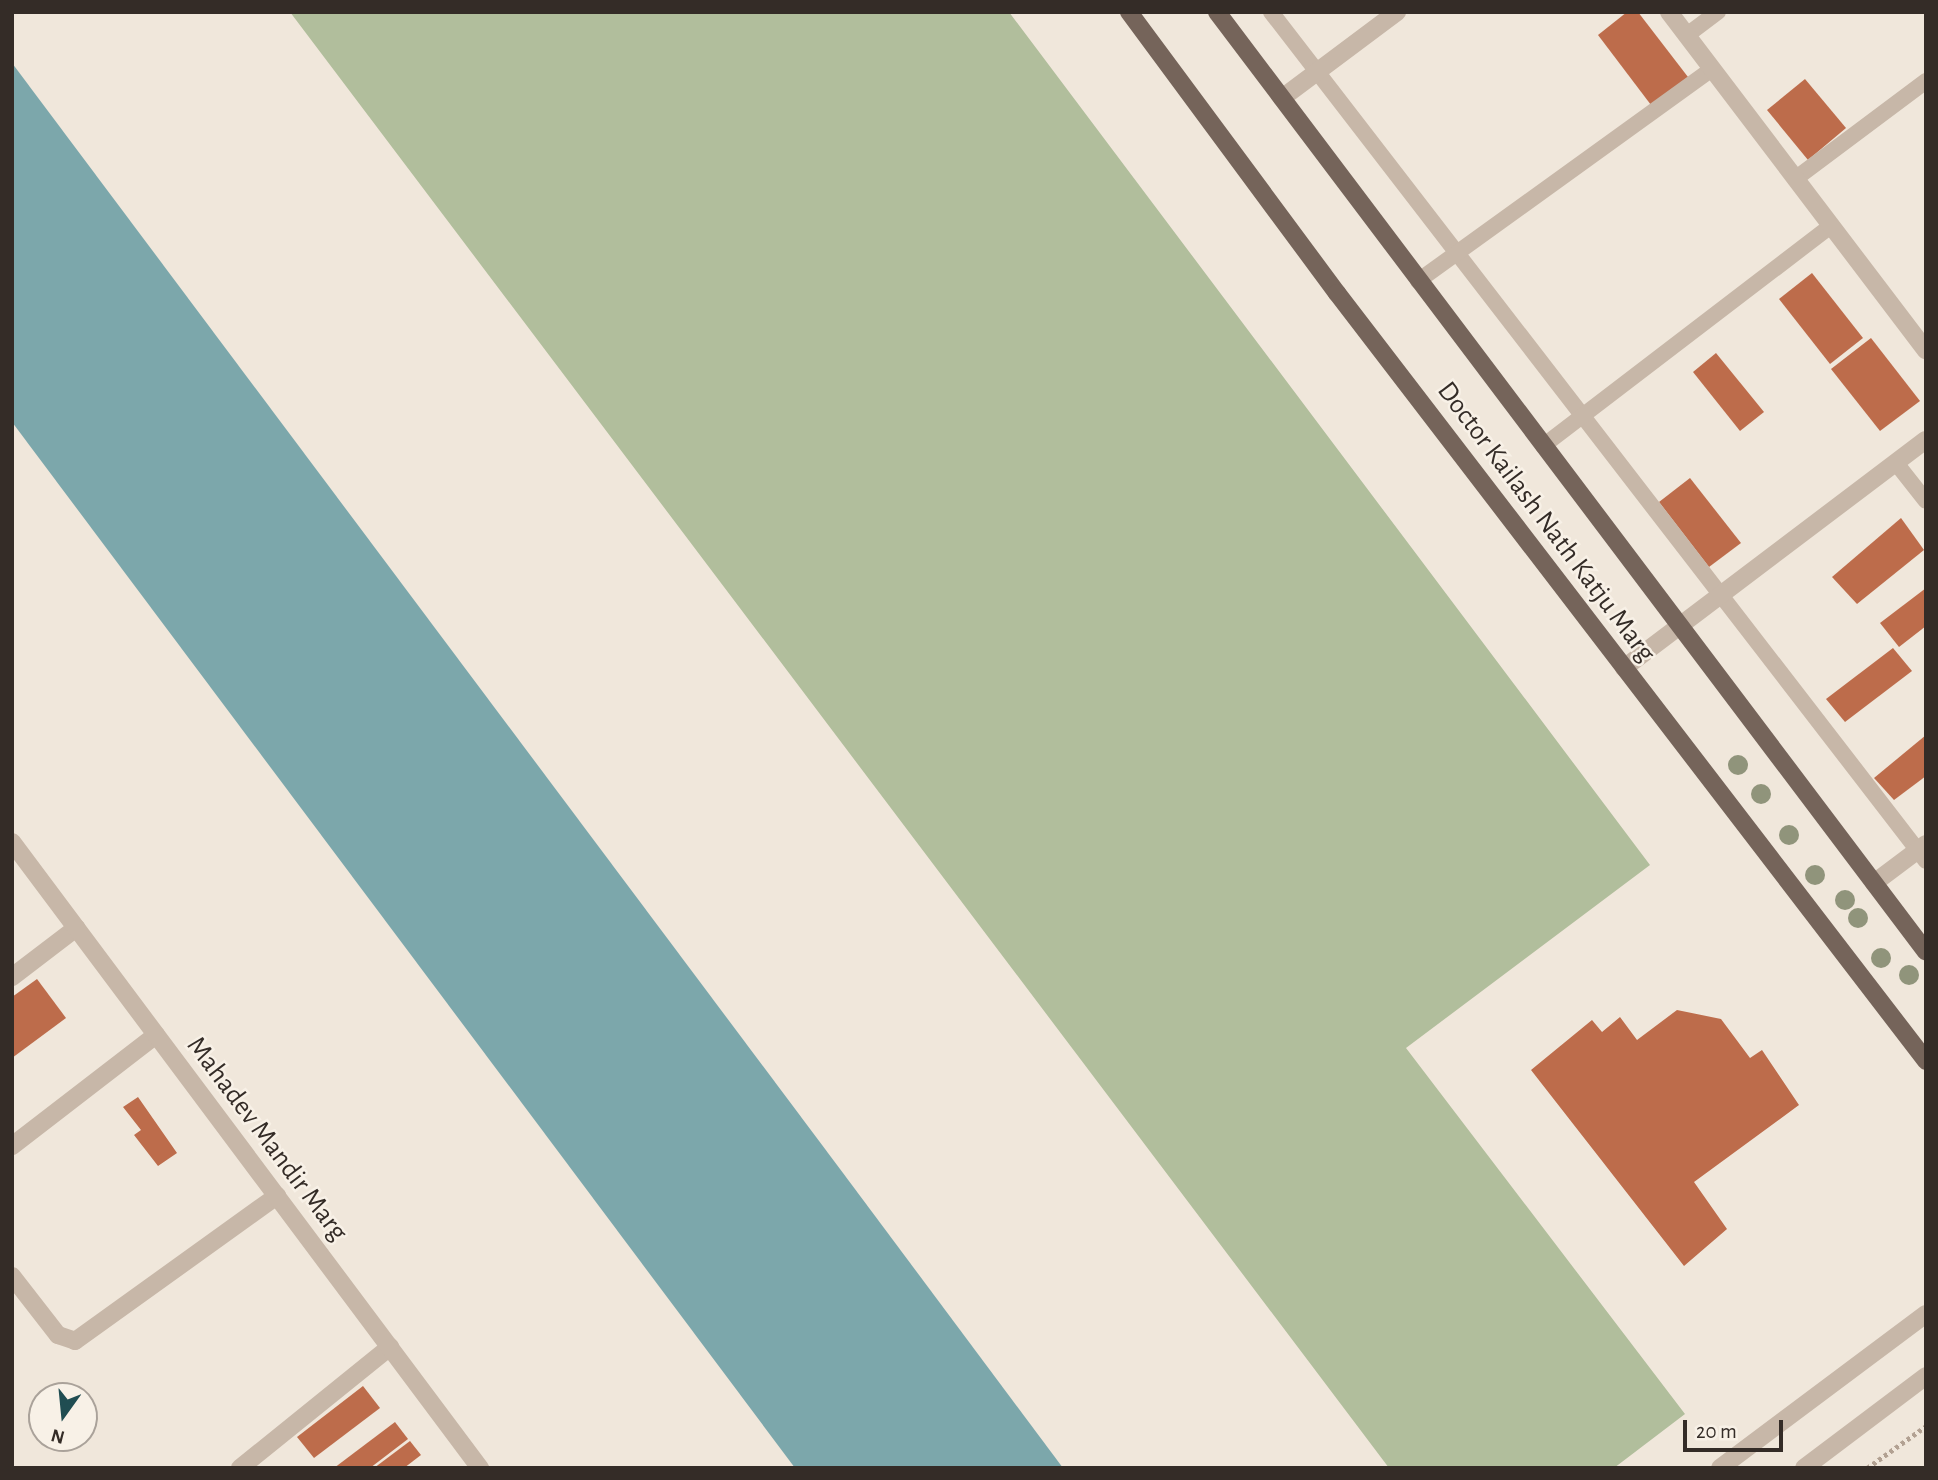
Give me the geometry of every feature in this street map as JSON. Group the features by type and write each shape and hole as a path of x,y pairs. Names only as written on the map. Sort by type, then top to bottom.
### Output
{"main road":[{"name":"Doctor Kailash Nath Katju Marg","path":"1129,12 1337,293 1926,1061"},
{"name":"Doctor Kailash Nath Katju Marg","path":"1217,12 1926,952"}],"street":[{"path":"1282,98 1396,12"},
{"path":"1669,12 1926,351"},
{"path":"1624,668 1926,440"},
{"name":"Mahadev Mandir Marg","path":"12,842 480,1468"},
{"path":"1874,883 1923,852"},
{"path":"12,977 76,928"},
{"path":"12,1146 156,1035"},
{"path":"12,1276 58,1335 75,1341 277,1196"},
{"path":"1720,1468 1926,1314"},
{"path":"240,1468 390,1347"},
{"path":"1804,1468 1926,1376"}],"lane":[{"path":"1271,12 1581,418 1923,852"},
{"path":"1687,36 1718,12"},
{"path":"1418,281 1712,69"},
{"path":"1795,179 1926,81"},
{"path":"1543,446 1831,226"},
{"path":"1896,463 1926,501"}],"path":[{"path":"1867,1468 1926,1426"}],"green space":[{"path":"290,12 1009,12 1650,865 1406,1048 1685,1414 1614,1468 1389,1468"}],"water":[{"path":"12,63 1063,1468 795,1468 12,422"}],"building":[{"path":"1627,12 1638,12 1688,77 1651,105 1598,35"},
{"path":"1805,79 1846,128 1808,160 1767,110"},
{"path":"1812,273 1863,338 1830,364 1779,299"},
{"path":"1871,338 1920,401 1880,431 1831,369"},
{"path":"1716,353 1764,412 1740,431 1693,372"},
{"path":"1690,478 1741,543 1709,567 1659,502"},
{"path":"1901,518 1924,550 1857,604 1832,577"},
{"path":"1926,588 1926,626 1899,647 1880,623"},
{"path":"1893,648 1912,671 1845,722 1826,699"},
{"path":"1926,735 1926,776 1894,800 1874,778"},
{"path":"37,979 66,1018 12,1058 12,997"},
{"path":"1677,1010 1721,1019 1750,1058 1762,1050 1799,1105 1694,1182 1727,1229 1684,1266 1531,1070 1592,1020 1602,1032 1620,1017 1637,1040"},
{"path":"138,1097 177,1153 158,1166 134,1135 141,1130 123,1107"},
{"path":"363,1386 380,1408 314,1458 297,1437"},
{"path":"395,1422 408,1439 370,1468 334,1468"},
{"path":"410,1441 421,1455 404,1468 374,1468"}]}
